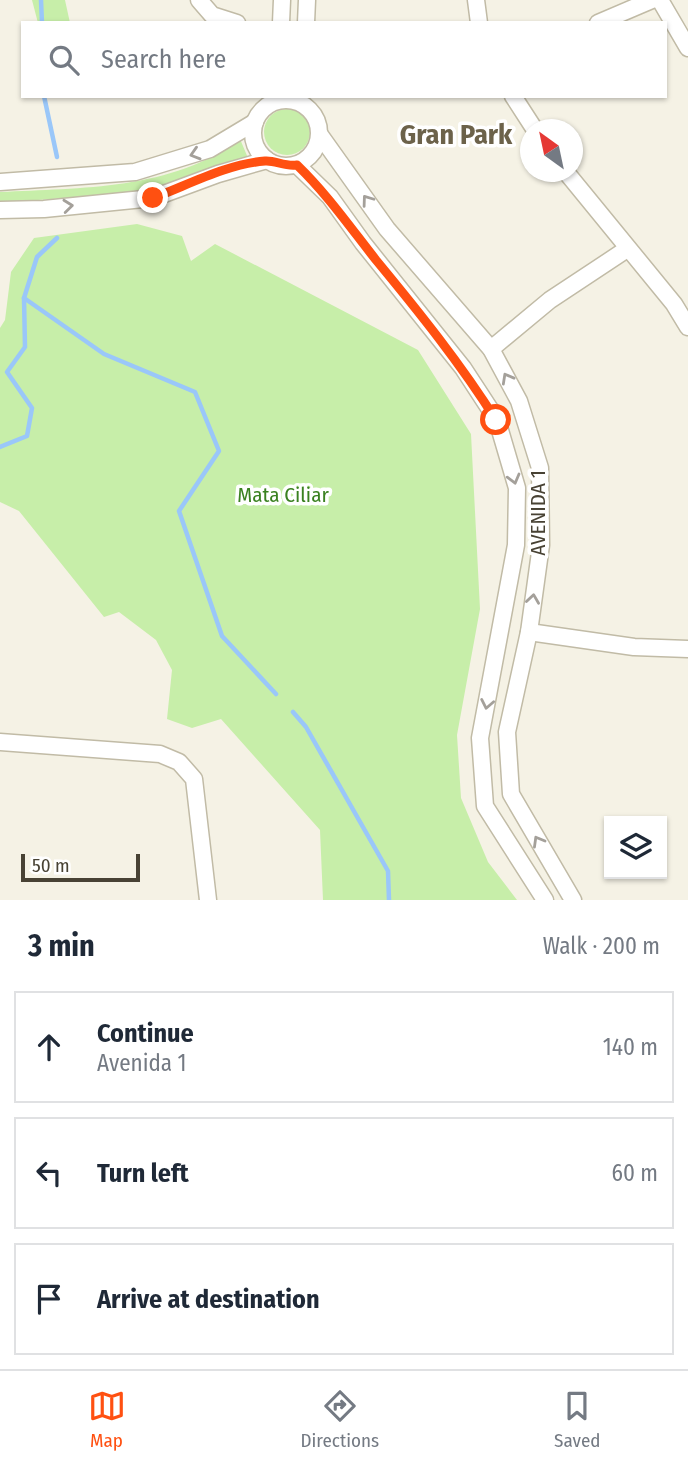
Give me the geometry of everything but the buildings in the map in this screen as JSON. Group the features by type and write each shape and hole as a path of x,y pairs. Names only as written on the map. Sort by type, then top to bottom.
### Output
{"street":[{"path":"199,0 212,15 231,21"},
{"path":"281,21 282,0"},
{"path":"306,21 307,0"},
{"path":"476,0 479,21"},
{"path":"603,21 652,0"},
{"path":"660,0 688,48"},
{"path":"514,98 528,119"},
{"path":"0,210 153,198 218,174 267,160 287,166 297,165 313,153 320,135 319,122 303,100 272,99 261,110 255,122 254,143 267,160"},
{"path":"0,182 135,172 210,149 255,122"},
{"name":"AVENIDA 1","path":"320,135 387,229 491,349 519,401 540,468 541,545 529,632 507,732 511,794 573,900"},
{"name":"AVENIDA 1","path":"297,165 330,197 363,243 463,368 496,420 517,488 516,533 480,738 485,806 545,900"},
{"path":"574,182 674,304 688,327"},
{"path":"491,349 550,300 627,249"},
{"path":"674,304 688,294"},
{"path":"529,632 634,647 688,649"},
{"path":"0,742 160,754 179,762 194,779 208,900"}],"green space":[{"path":"32,0 65,0 70,21 37,21"},
{"path":"287,109 303,116 310,132 303,148 287,155 271,148 264,132 271,116"},
{"path":"240,139 248,158 222,163 153,191 0,203 0,192 93,187 156,177 214,156"},
{"name":"Mata Ciliar","path":"137,224 182,236 191,261 215,244 418,350 471,434 480,609 457,735 461,798 488,862 517,900 323,900 320,830 221,719 192,728 167,719 172,670 156,640 119,612 104,617 19,511 0,502 0,328 5,320 11,272 34,238"}],"waterway":[{"path":"41,0 42,21"},
{"path":"44,98 57,157"},
{"path":"0,447 27,436 32,408 7,372 25,347 24,298 37,257 57,238"},
{"path":"24,298 104,354 195,392 219,451 179,511 222,636 276,694"},
{"path":"293,712 306,727 388,871 389,900"}],"district":[{"name":"Gran Park","path":"456,134"}],"route":[{"path":"153,198 218,174 267,160 277,165 297,165 330,197 363,243 463,368 496,420"}]}
